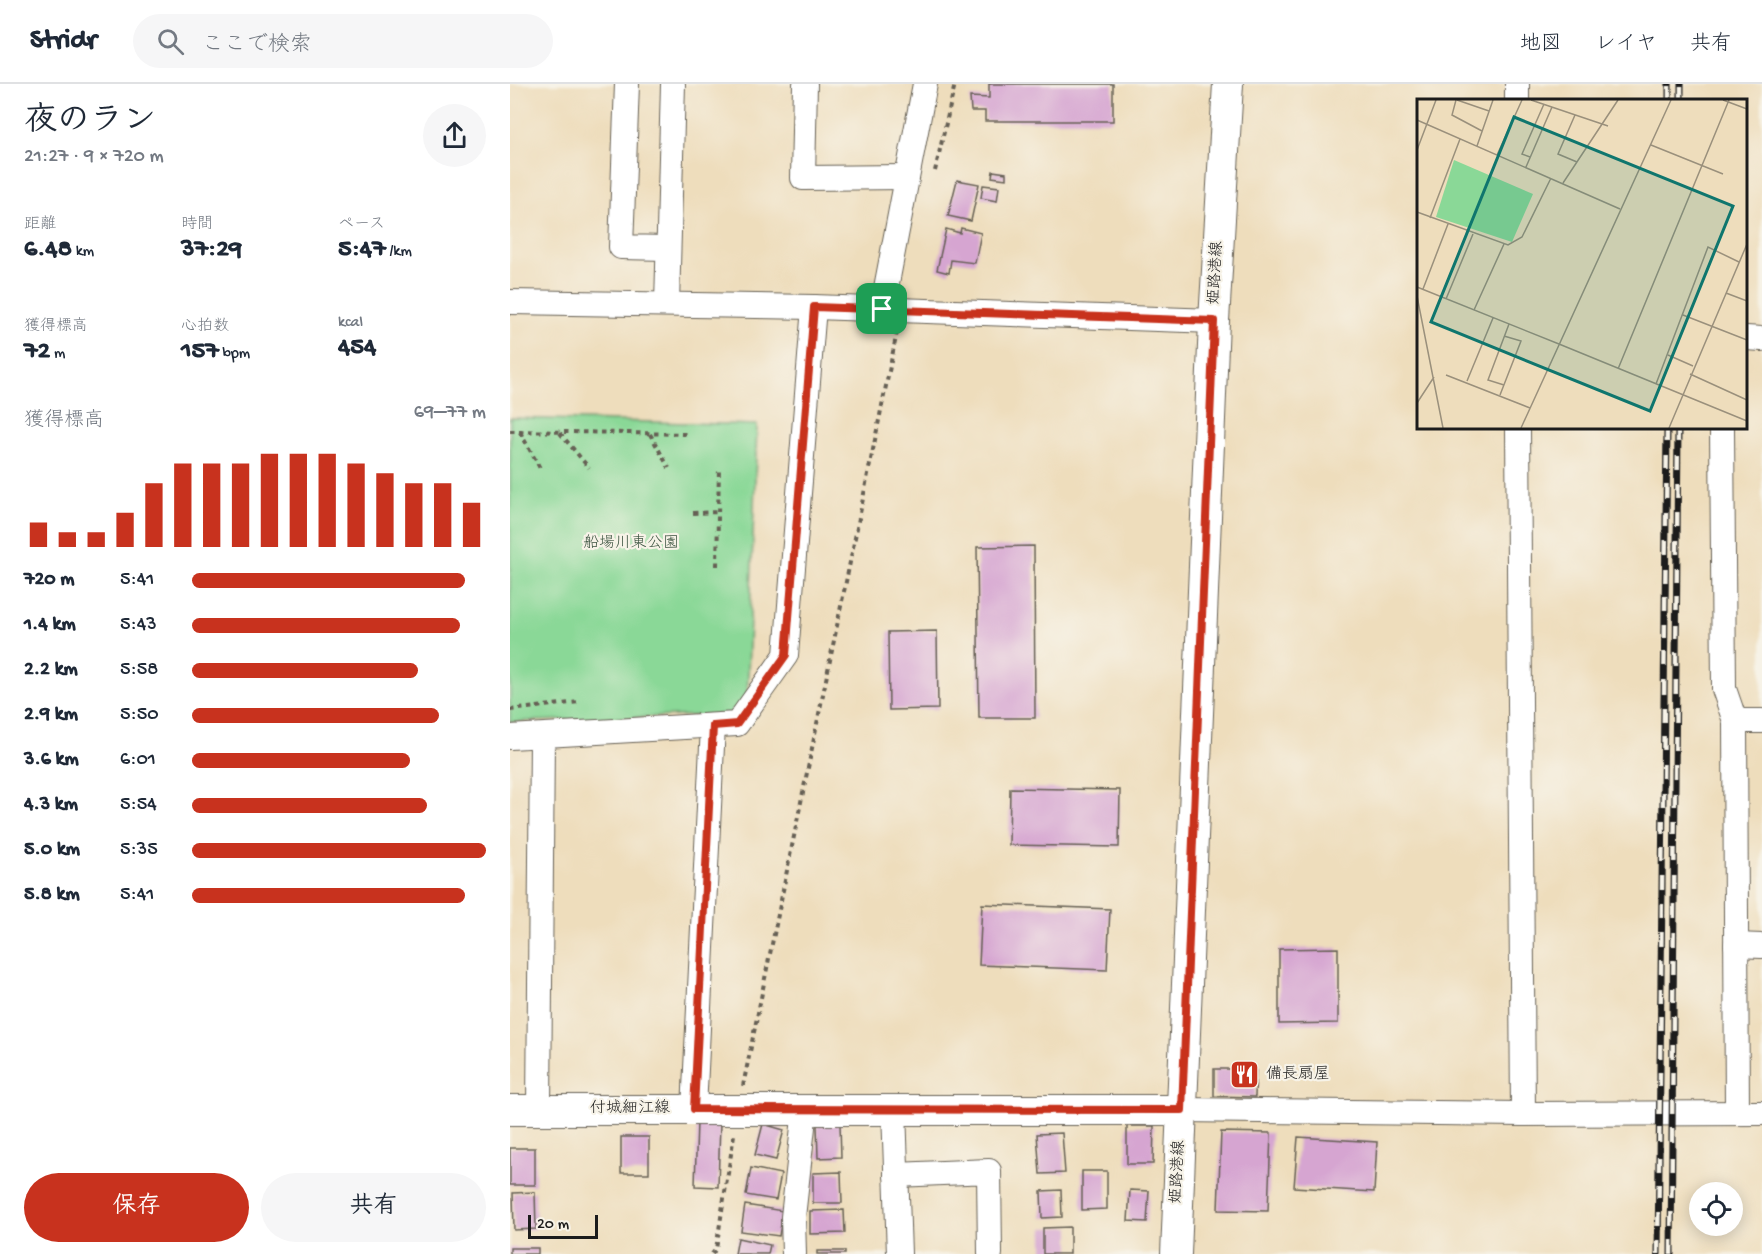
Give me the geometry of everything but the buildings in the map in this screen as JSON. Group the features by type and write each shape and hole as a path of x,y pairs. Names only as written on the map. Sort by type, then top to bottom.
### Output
{"main road":[{"name":"姫路港線","path":"1176,1254 1214,321 1228,84"},
{"name":"付城細江線","path":"524,1110 738,1108 1182,1110"}],"street":[{"path":"627,84 621,247 667,248"},
{"path":"667,304 674,84"},
{"path":"805,84 803,178 907,177"},
{"path":"882,309 925,84"},
{"path":"510,302 814,307 1214,321"},
{"path":"510,737 737,724 786,655 814,307"},
{"path":"1747,338 1762,339"},
{"path":"1518,429 1523,1114"},
{"path":"1722,429 1724,689 1735,721 1737,1113"},
{"path":"1735,721 1762,721"},
{"path":"694,1109 713,726"},
{"path":"524,1110 542,736"},
{"path":"1736,945 1762,946"},
{"path":"794,1254 793,1217 805,1109"},
{"path":"894,1110 898,1254"},
{"path":"1182,1110 1523,1114 1762,1113"},
{"path":"896,1175 989,1171 990,1254"}],"path":[{"path":"712,1254 716,1249 738,1108 898,329"},
{"path":"510,431 687,434"},
{"path":"520,431 541,470"},
{"path":"560,432 589,468"},
{"path":"650,433 669,468"},
{"path":"717,566 720,512 719,467"},
{"path":"693,513 720,512"},
{"path":"510,710 579,702"}],"green space":[{"name":"船場川東公園","path":"510,418 757,425 747,701 738,714 510,722"}],"railway":[{"path":"1669,84 1669,99"},
{"path":"1681,84 1681,99"},
{"path":"1658,1254 1667,429"},
{"path":"1671,1254 1678,429"}],"place":[{"name":"備長扇屋","path":"1245,1075"}],"route":[{"path":"814,307 882,309 1214,321 1182,1110 694,1109 713,726 737,724 786,655 814,307"}]}
